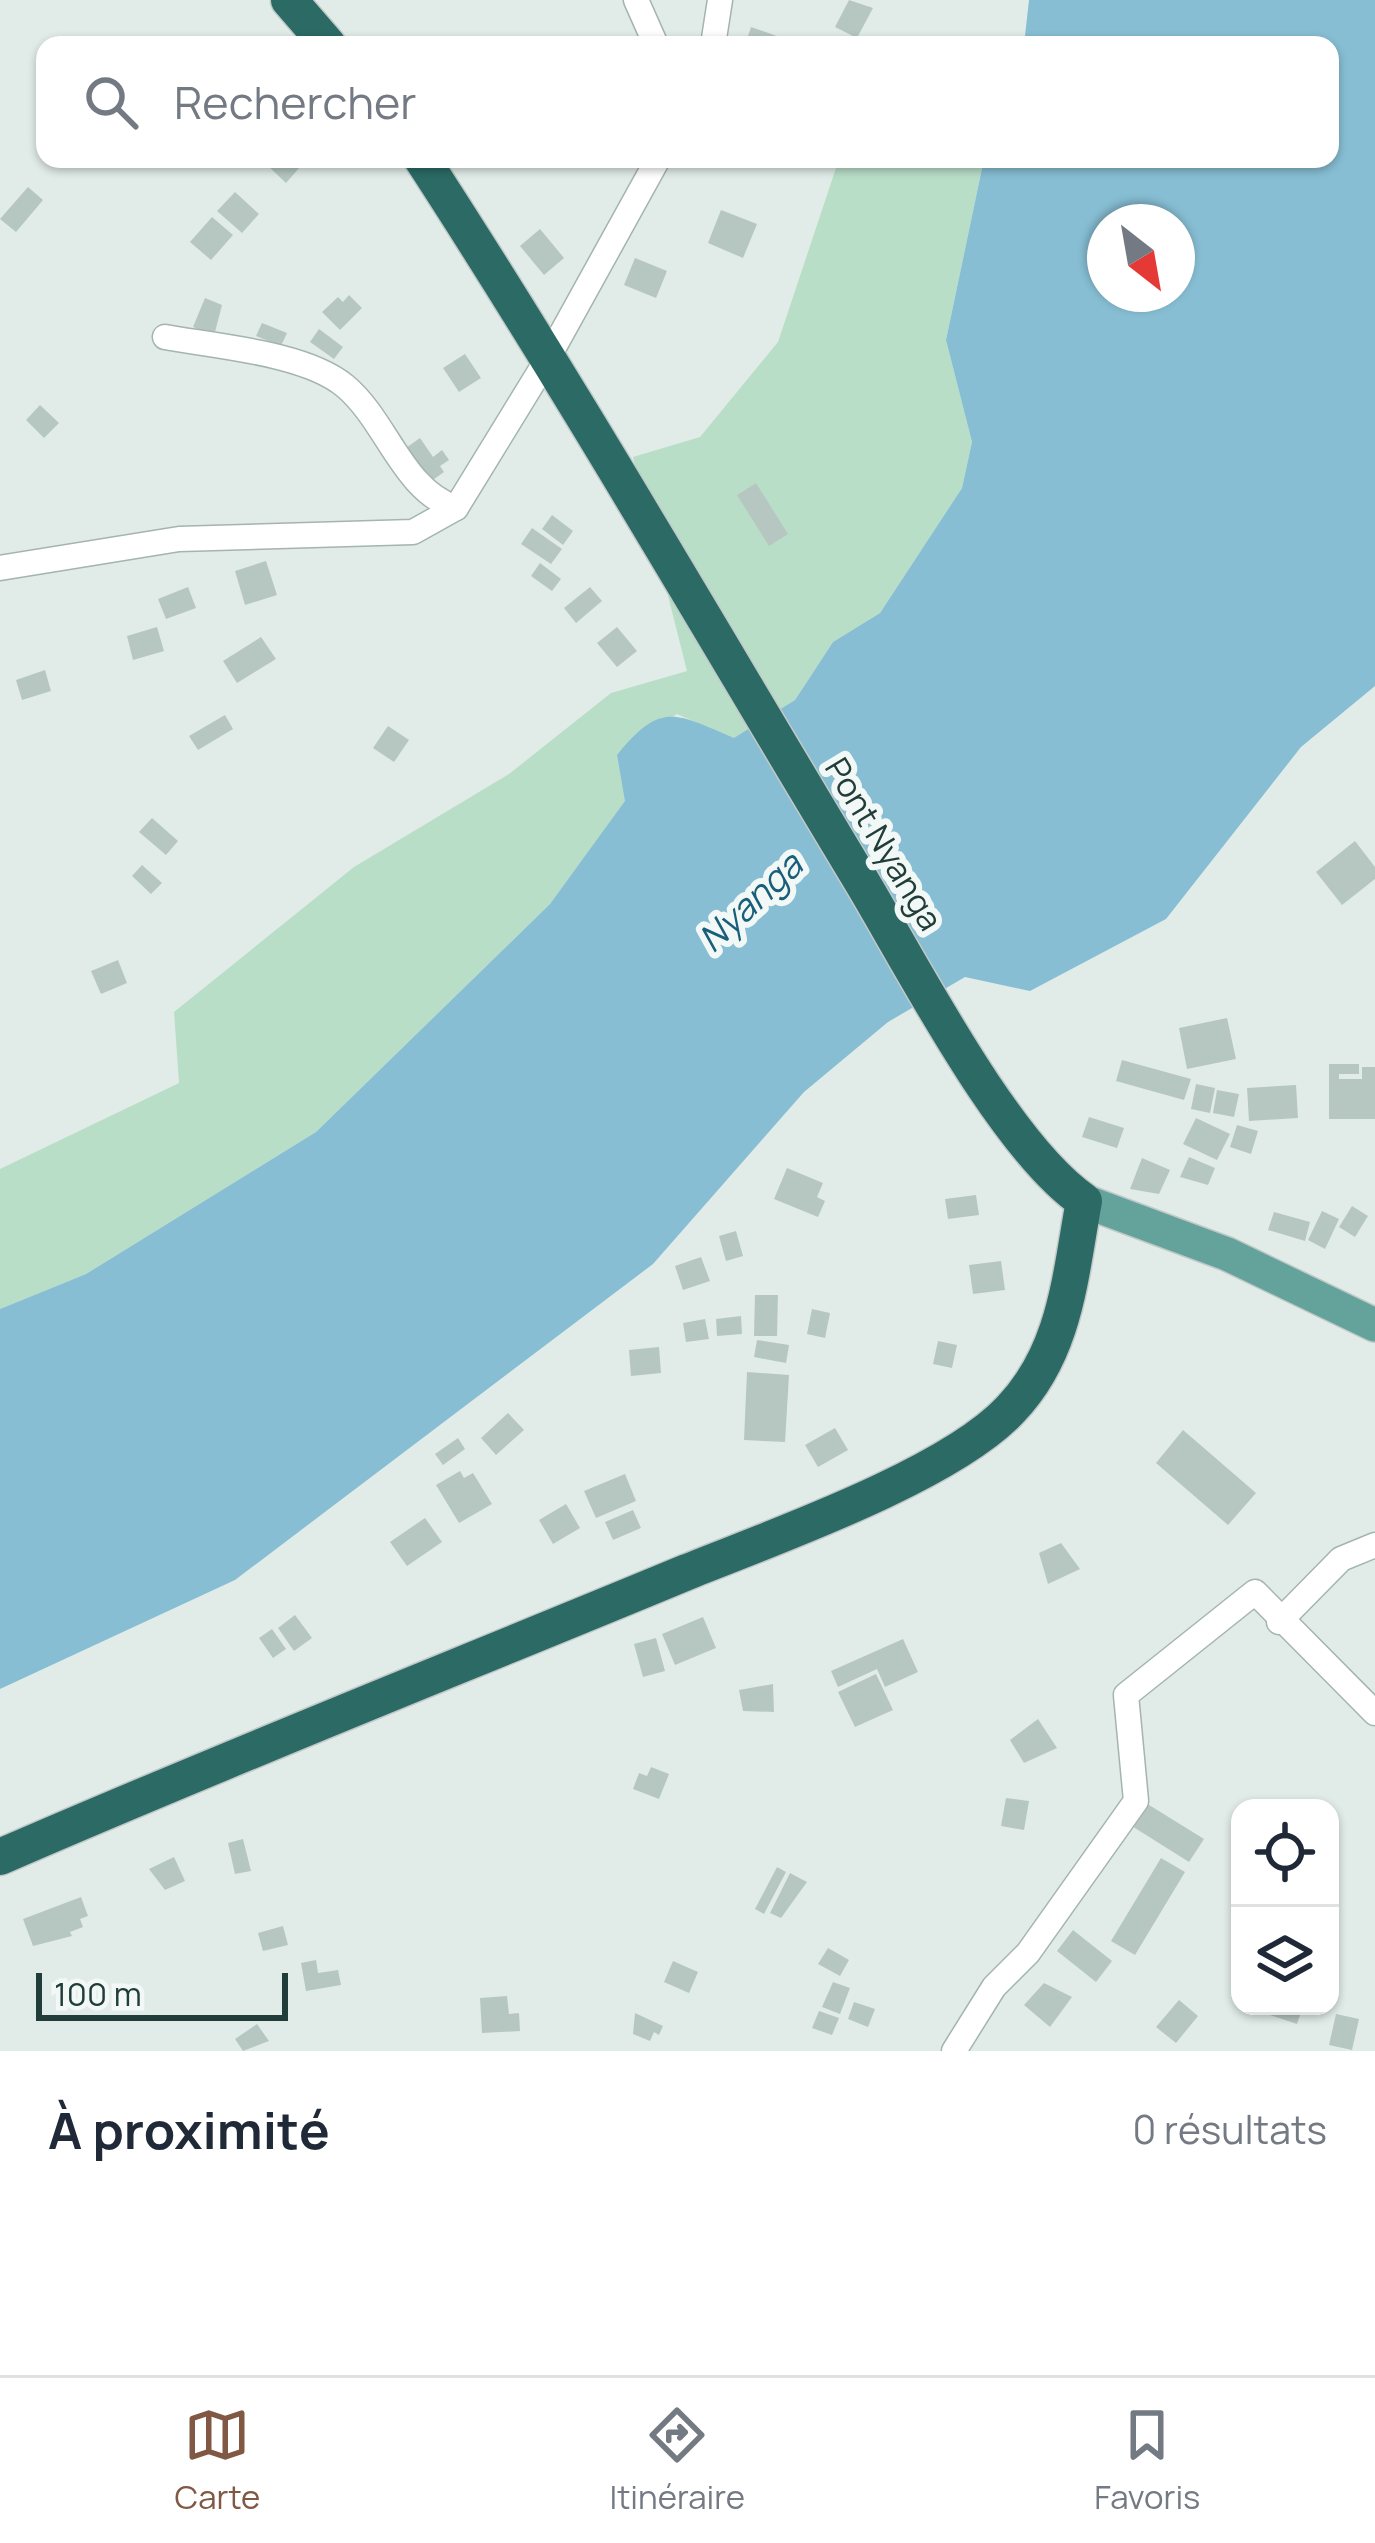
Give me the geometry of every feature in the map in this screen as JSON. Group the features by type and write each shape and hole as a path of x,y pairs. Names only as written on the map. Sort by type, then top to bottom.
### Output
{"highway":[{"path":"289,0 320,36"},
{"name":"Pont Nyanga","path":"428,168 548,358 954,1036 1051,1178 1084,1201"},
{"path":"0,1857 746,1549 964,1448 1010,1410 1050,1353 1069,1291 1084,1201"}],"main road":[{"path":"1084,1201 1227,1254 1375,1325"}],"street":[{"path":"636,0 652,36"},
{"path":"712,36 720,0"},
{"path":"0,568 178,539 413,532 456,508 548,358 653,168"},
{"path":"165,338 255,353 337,380 376,421 428,495 456,508"},
{"path":"1279,1622 1341,1559 1375,1545"},
{"path":"954,2051 994,1987 1028,1953 1136,1801 1126,1694 1255,1592 1279,1622 1375,1713"}],"green space":[{"path":"836,168 982,168 946,340 972,442 962,488 880,613 833,642 795,700 734,739 677,714 617,755 626,801 550,904 316,1132 86,1274 0,1309 0,1169 179,1083 174,1012 354,867 509,774 611,693 687,671 633,457 700,437 778,342"}],"water":[{"name":"Nyanga","path":"1029,0 1375,0 1375,686 1301,747 1166,919 1030,991 965,977 888,1022 804,1092 653,1264 235,1580 0,1689 0,1309 86,1274 316,1132 550,904 625,801 617,755 632,738 658,719 670,717 734,738 795,700 833,642 880,613 962,488 972,442 946,340 982,168 1339,168 1339,36 1025,36"}],"building":[{"path":"849,0 873,8 858,36 835,27"},
{"path":"751,27 777,36 748,36"},
{"path":"270,168 299,168 286,183"},
{"path":"28,187 43,200 16,232 0,219"},
{"path":"235,192 259,214 242,233 217,211"},
{"path":"721,210 757,224 743,258 708,243"},
{"path":"212,217 233,235 211,260 190,242"},
{"path":"540,229 564,258 544,275 520,246"},
{"path":"635,258 667,271 656,298 624,285"},
{"path":"349,295 362,308 340,330 322,312 338,297 343,302"},
{"path":"205,298 222,305 214,336 193,327"},
{"path":"262,323 287,333 281,346 256,336"},
{"path":"319,329 343,347 334,359 310,342"},
{"path":"465,354 481,378 459,392 443,368"},
{"path":"40,405 59,423 44,438 26,420"},
{"path":"420,438 433,457 442,450 449,460 440,466 444,472 427,484 403,450"},
{"path":"756,483 788,534 769,546 737,495"},
{"path":"552,515 573,531 563,545 542,529"},
{"path":"532,528 562,549 551,564 521,544"},
{"path":"266,561 277,595 245,605 235,571"},
{"path":"540,563 561,579 552,591 531,576"},
{"path":"188,587 196,608 166,619 158,599"},
{"path":"590,587 602,601 576,623 564,608"},
{"path":"157,627 164,651 133,660 127,636"},
{"path":"617,627 637,651 617,667 597,643"},
{"path":"261,637 276,659 237,683 223,661"},
{"path":"45,670 51,691 22,700 16,680"},
{"path":"225,715 233,729 198,750 189,736"},
{"path":"388,726 409,740 394,762 373,748"},
{"path":"152,818 178,841 166,855 139,832"},
{"path":"1355,841 1375,867 1375,879 1342,905 1316,872"},
{"path":"142,865 162,883 151,894 132,876"},
{"path":"118,960 127,983 101,994 91,971"},
{"path":"1227,1018 1236,1059 1187,1069 1179,1028"},
{"path":"1122,1060 1191,1079 1184,1100 1116,1081"},
{"path":"1329,1064 1359,1064 1359,1074 1339,1074 1339,1079 1362,1079 1362,1067 1375,1067 1375,1119 1329,1119"},
{"path":"1196,1084 1215,1088 1210,1113 1191,1109"},
{"path":"1296,1085 1298,1118 1249,1121 1247,1088"},
{"path":"1217,1090 1239,1094 1234,1117 1213,1113"},
{"path":"1089,1117 1124,1128 1117,1148 1082,1137"},
{"path":"1196,1118 1230,1134 1217,1160 1183,1144"},
{"path":"1237,1125 1258,1131 1251,1154 1230,1147"},
{"path":"1189,1157 1215,1168 1208,1185 1180,1177"},
{"path":"1142,1158 1170,1170 1159,1194 1130,1189"},
{"path":"787,1168 823,1183 817,1197 825,1201 818,1217 774,1199"},
{"path":"976,1195 979,1215 948,1219 945,1199"},
{"path":"1352,1206 1368,1216 1355,1237 1339,1227"},
{"path":"1322,1211 1339,1219 1325,1249 1308,1240"},
{"path":"1274,1212 1310,1222 1305,1241 1268,1230"},
{"path":"736,1231 743,1256 726,1261 719,1236"},
{"path":"701,1257 710,1281 683,1290 675,1266"},
{"path":"1001,1261 1005,1290 973,1294 969,1265"},
{"path":"755,1295 778,1295 777,1336 754,1336"},
{"path":"812,1309 830,1313 825,1338 807,1334"},
{"path":"741,1316 742,1334 717,1336 716,1319"},
{"path":"705,1319 709,1339 686,1342 683,1323"},
{"path":"757,1340 789,1345 786,1363 754,1357"},
{"path":"938,1341 957,1345 952,1368 933,1364"},
{"path":"659,1347 661,1373 631,1376 629,1350"},
{"path":"747,1372 789,1375 785,1442 744,1440"},
{"path":"508,1413 524,1430 496,1455 481,1438"},
{"path":"835,1428 848,1450 818,1467 805,1445"},
{"path":"1183,1430 1256,1493 1228,1525 1156,1463"},
{"path":"458,1438 465,1449 443,1465 435,1454"},
{"path":"460,1471 464,1478 473,1473 492,1504 459,1523 436,1485"},
{"path":"625,1474 636,1501 596,1518 584,1491"},
{"path":"566,1504 580,1528 553,1544 539,1520"},
{"path":"633,1510 641,1528 613,1540 605,1522"},
{"path":"425,1518 442,1542 407,1566 390,1542"},
{"path":"1061,1543 1080,1569 1048,1584 1039,1553"},
{"path":"295,1615 312,1638 294,1651 278,1628"},
{"path":"703,1617 716,1648 675,1665 662,1634"},
{"path":"272,1629 286,1649 273,1658 259,1638"},
{"path":"656,1638 665,1671 643,1677 634,1644"},
{"path":"903,1639 918,1672 885,1687 877,1669 838,1687 831,1671"},
{"path":"876,1674 893,1710 855,1727 838,1692"},
{"path":"773,1684 774,1712 743,1711 739,1690"},
{"path":"1038,1719 1057,1748 1024,1763 1010,1740"},
{"path":"651,1767 669,1774 659,1799 633,1789 639,1773 647,1776"},
{"path":"1006,1798 1029,1801 1024,1830 1001,1826"},
{"path":"1141,1800 1204,1839 1189,1862 1127,1823"},
{"path":"243,1839 251,1871 235,1874 228,1843"},
{"path":"174,1857 185,1881 165,1890 149,1869"},
{"path":"1161,1858 1185,1872 1135,1955 1111,1941"},
{"path":"777,1867 786,1872 764,1914 755,1909"},
{"path":"790,1873 807,1882 781,1918 770,1913"},
{"path":"81,1897 88,1916 80,1919 83,1927 70,1932 72,1936 33,1946 23,1919"},
{"path":"283,1926 288,1945 263,1951 258,1933"},
{"path":"1073,1930 1112,1961 1096,1982 1057,1951"},
{"path":"828,1948 849,1960 840,1976 818,1964"},
{"path":"316,1960 318,1973 338,1970 341,1985 306,1991 301,1963"},
{"path":"673,1961 698,1972 689,1993 664,1982"},
{"path":"833,1982 850,1988 840,2014 822,2007"},
{"path":"1044,1983 1072,1997 1050,2027 1024,2005"},
{"path":"507,1996 509,2014 519,2013 520,2031 482,2033 480,1998"},
{"path":"1179,2000 1198,2016 1176,2043 1156,2027"},
{"path":"854,2002 875,2009 868,2027 848,2019"},
{"path":"819,2011 839,2018 832,2035 812,2028"},
{"path":"635,2013 663,2026 659,2035 654,2032 650,2041 633,2034"},
{"path":"1270,2015 1300,2015 1297,2024"},
{"path":"1336,2015 1359,2019 1352,2050 1329,2045"},
{"path":"257,2024 269,2041 243,2051 235,2039"}]}
